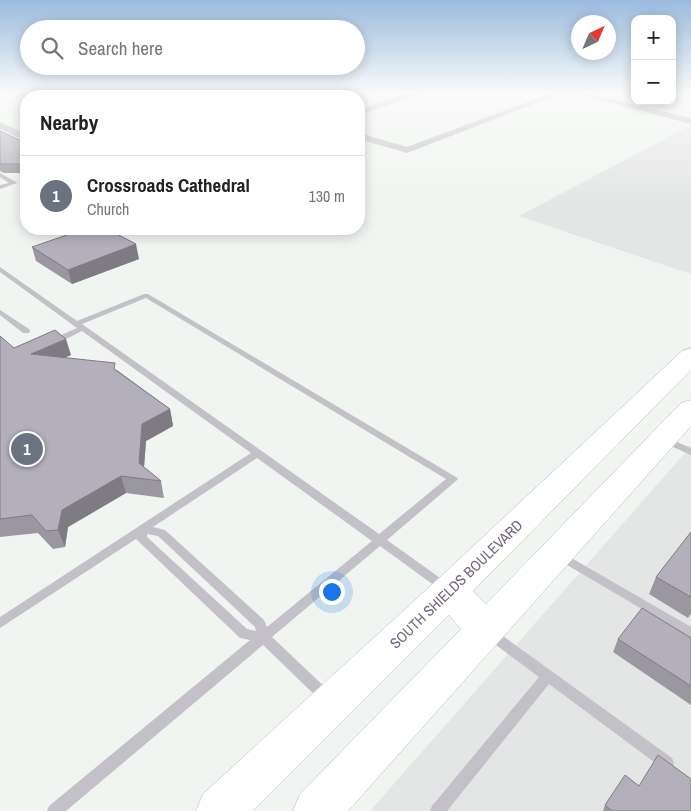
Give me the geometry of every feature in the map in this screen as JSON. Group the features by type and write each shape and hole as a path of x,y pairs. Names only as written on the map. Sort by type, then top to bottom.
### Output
{"main road":[{"name":"SOUTH SHIELDS BOULEVARD","path":"220,811 450,591 691,356"},
{"path":"317,811 557,554 677,446 691,409"},
{"path":"450,591 486,630"}],"street":[{"path":"8,130 20,135"},
{"path":"365,138 406,150 460,130"}],"lane":[{"path":"0,174 14,182 0,187"},
{"path":"0,269 450,591"},
{"path":"46,343 58,340 79,326 146,294 453,479 54,811"},
{"path":"0,312 26,331"},
{"path":"0,623 256,454"},
{"path":"143,529 161,533 260,624 264,638 333,703"},
{"path":"143,529 141,538 244,634 264,638"},
{"path":"557,554 691,633"},
{"path":"486,630 675,769"},
{"path":"437,811 547,676"}],"shaded area":[{"path":"682,130 691,130 691,274 519,216"},
{"path":"691,446 691,811 370,811"}],"building":[{"path":"0,131 20,140 20,164 0,164"},
{"path":"67,235 119,235 136,244 68,270 32,247"},
{"path":"55,330 66,339 31,354 115,363 114,369 170,409 142,424 139,463 161,481 121,476 62,510 58,530 46,531 32,515 0,519 0,336 14,348"},
{"path":"691,532 691,597 656,577"},
{"path":"642,608 691,638 691,686 618,639"},
{"path":"658,755 691,779 691,811 612,811 605,805 625,775 639,786"}],"place":[{"name":"Crossroads Cathedral","path":"27,449"}]}
